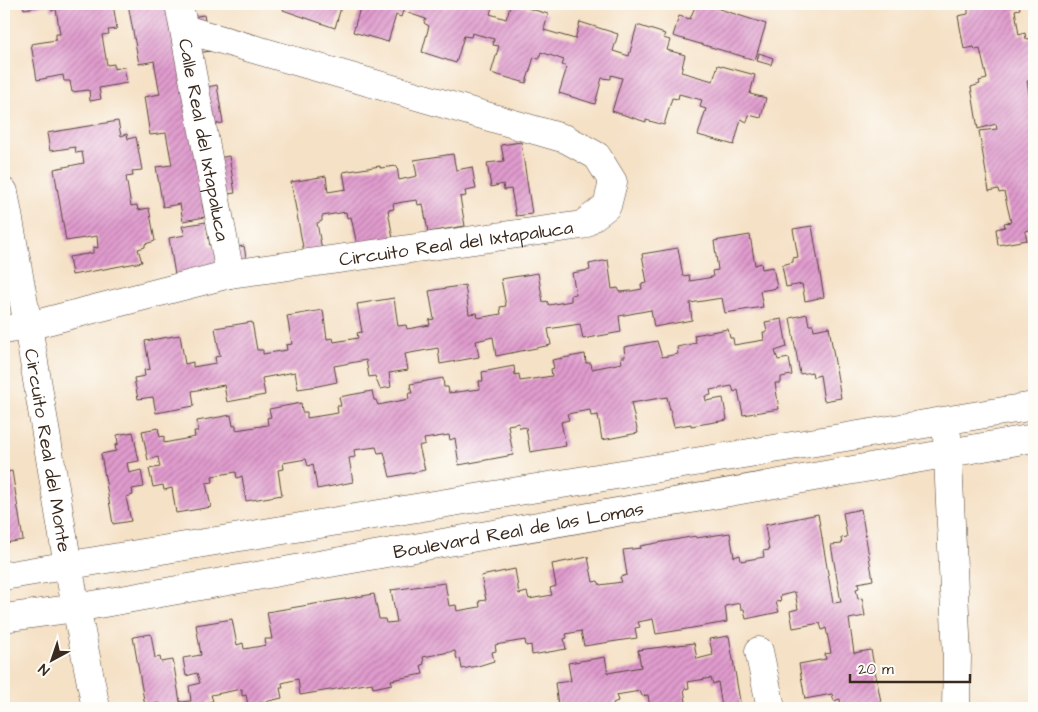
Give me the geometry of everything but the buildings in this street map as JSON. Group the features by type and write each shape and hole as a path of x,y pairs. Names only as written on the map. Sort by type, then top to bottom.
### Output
{"street":[{"name":"Circuito Real del Ixtapaluca","path":"16,328 230,274 582,225 607,206 613,182 597,156 566,138 182,17"},
{"name":"Calle Real del Ixtapaluca","path":"182,17 230,274"},
{"name":"Circuito Real del Monte","path":"4,192 16,328 68,566 96,708"},
{"name":"Boulevard Real de las Lomas","path":"4,576 947,422 1034,406"},
{"path":"947,422 957,657 956,708"},
{"name":"Boulevard Real de las Lomas","path":"4,618 76,608 1034,438"},
{"path":"759,651 771,708"}]}
